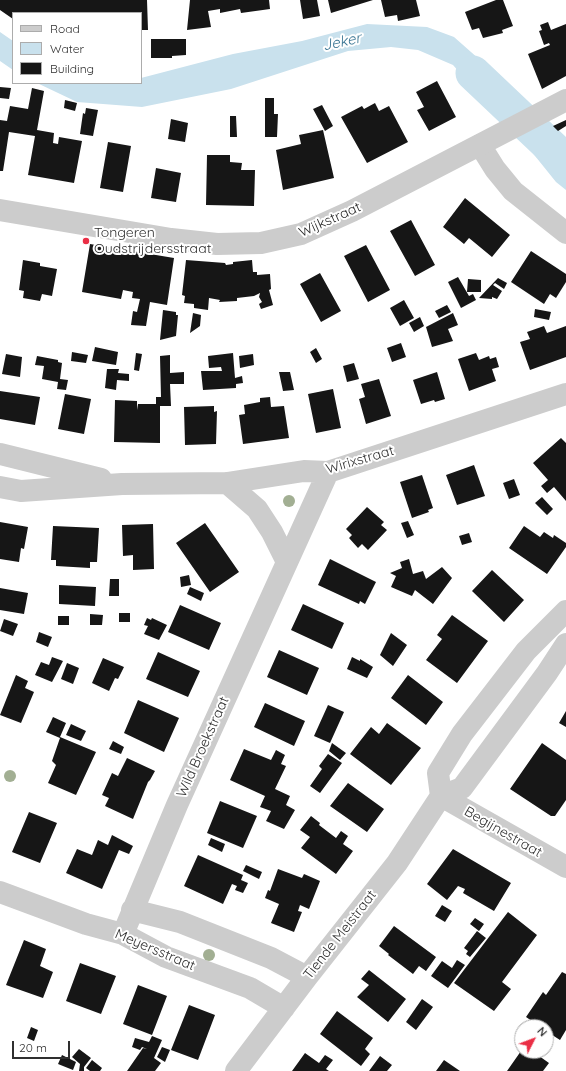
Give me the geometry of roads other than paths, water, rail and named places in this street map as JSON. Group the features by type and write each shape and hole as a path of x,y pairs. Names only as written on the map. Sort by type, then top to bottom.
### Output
{"street":[{"name":"Wijkstraat","path":"0,210 171,239 217,244 261,243 302,234 352,212 566,100"},
{"path":"480,145 495,169 513,191 566,233"},
{"name":"Wirixstraat","path":"0,487 21,491 122,484 227,483 304,471 328,472 566,394"},
{"name":"Wirixstraat","path":"0,454 122,484"},
{"name":"Wild Broekstraat","path":"123,934 132,910 286,562 328,472"},
{"path":"227,483 257,509 272,532 286,562"},
{"path":"566,611 526,651 462,734 438,773 441,796 462,788 547,673 566,644"},
{"name":"Begijnestraat","path":"441,796 566,867"},
{"name":"Tiende Meistraat","path":"236,1071 307,977 397,863 441,796"},
{"name":"Meyersstraat","path":"0,892 86,924 123,934 166,956 250,988 284,1008"},
{"name":"Meyersstraat","path":"132,910 180,922 271,958 307,977"}],"water":[{"path":"367,24 427,27 454,37 488,67 519,100 496,114 453,65 418,50 391,47 348,51 231,89 142,107 77,102 39,84 142,84 142,78 233,54 302,41"},
{"path":"0,32 12,40 12,69 0,61"},
{"path":"544,126 566,145 566,190 556,182 523,141"}],"waterway":[{"name":"Jeker","path":"473,73 566,161"}],"place":[{"name":"Tongeren Oudstrijdersstraat","path":"86,241"}]}
